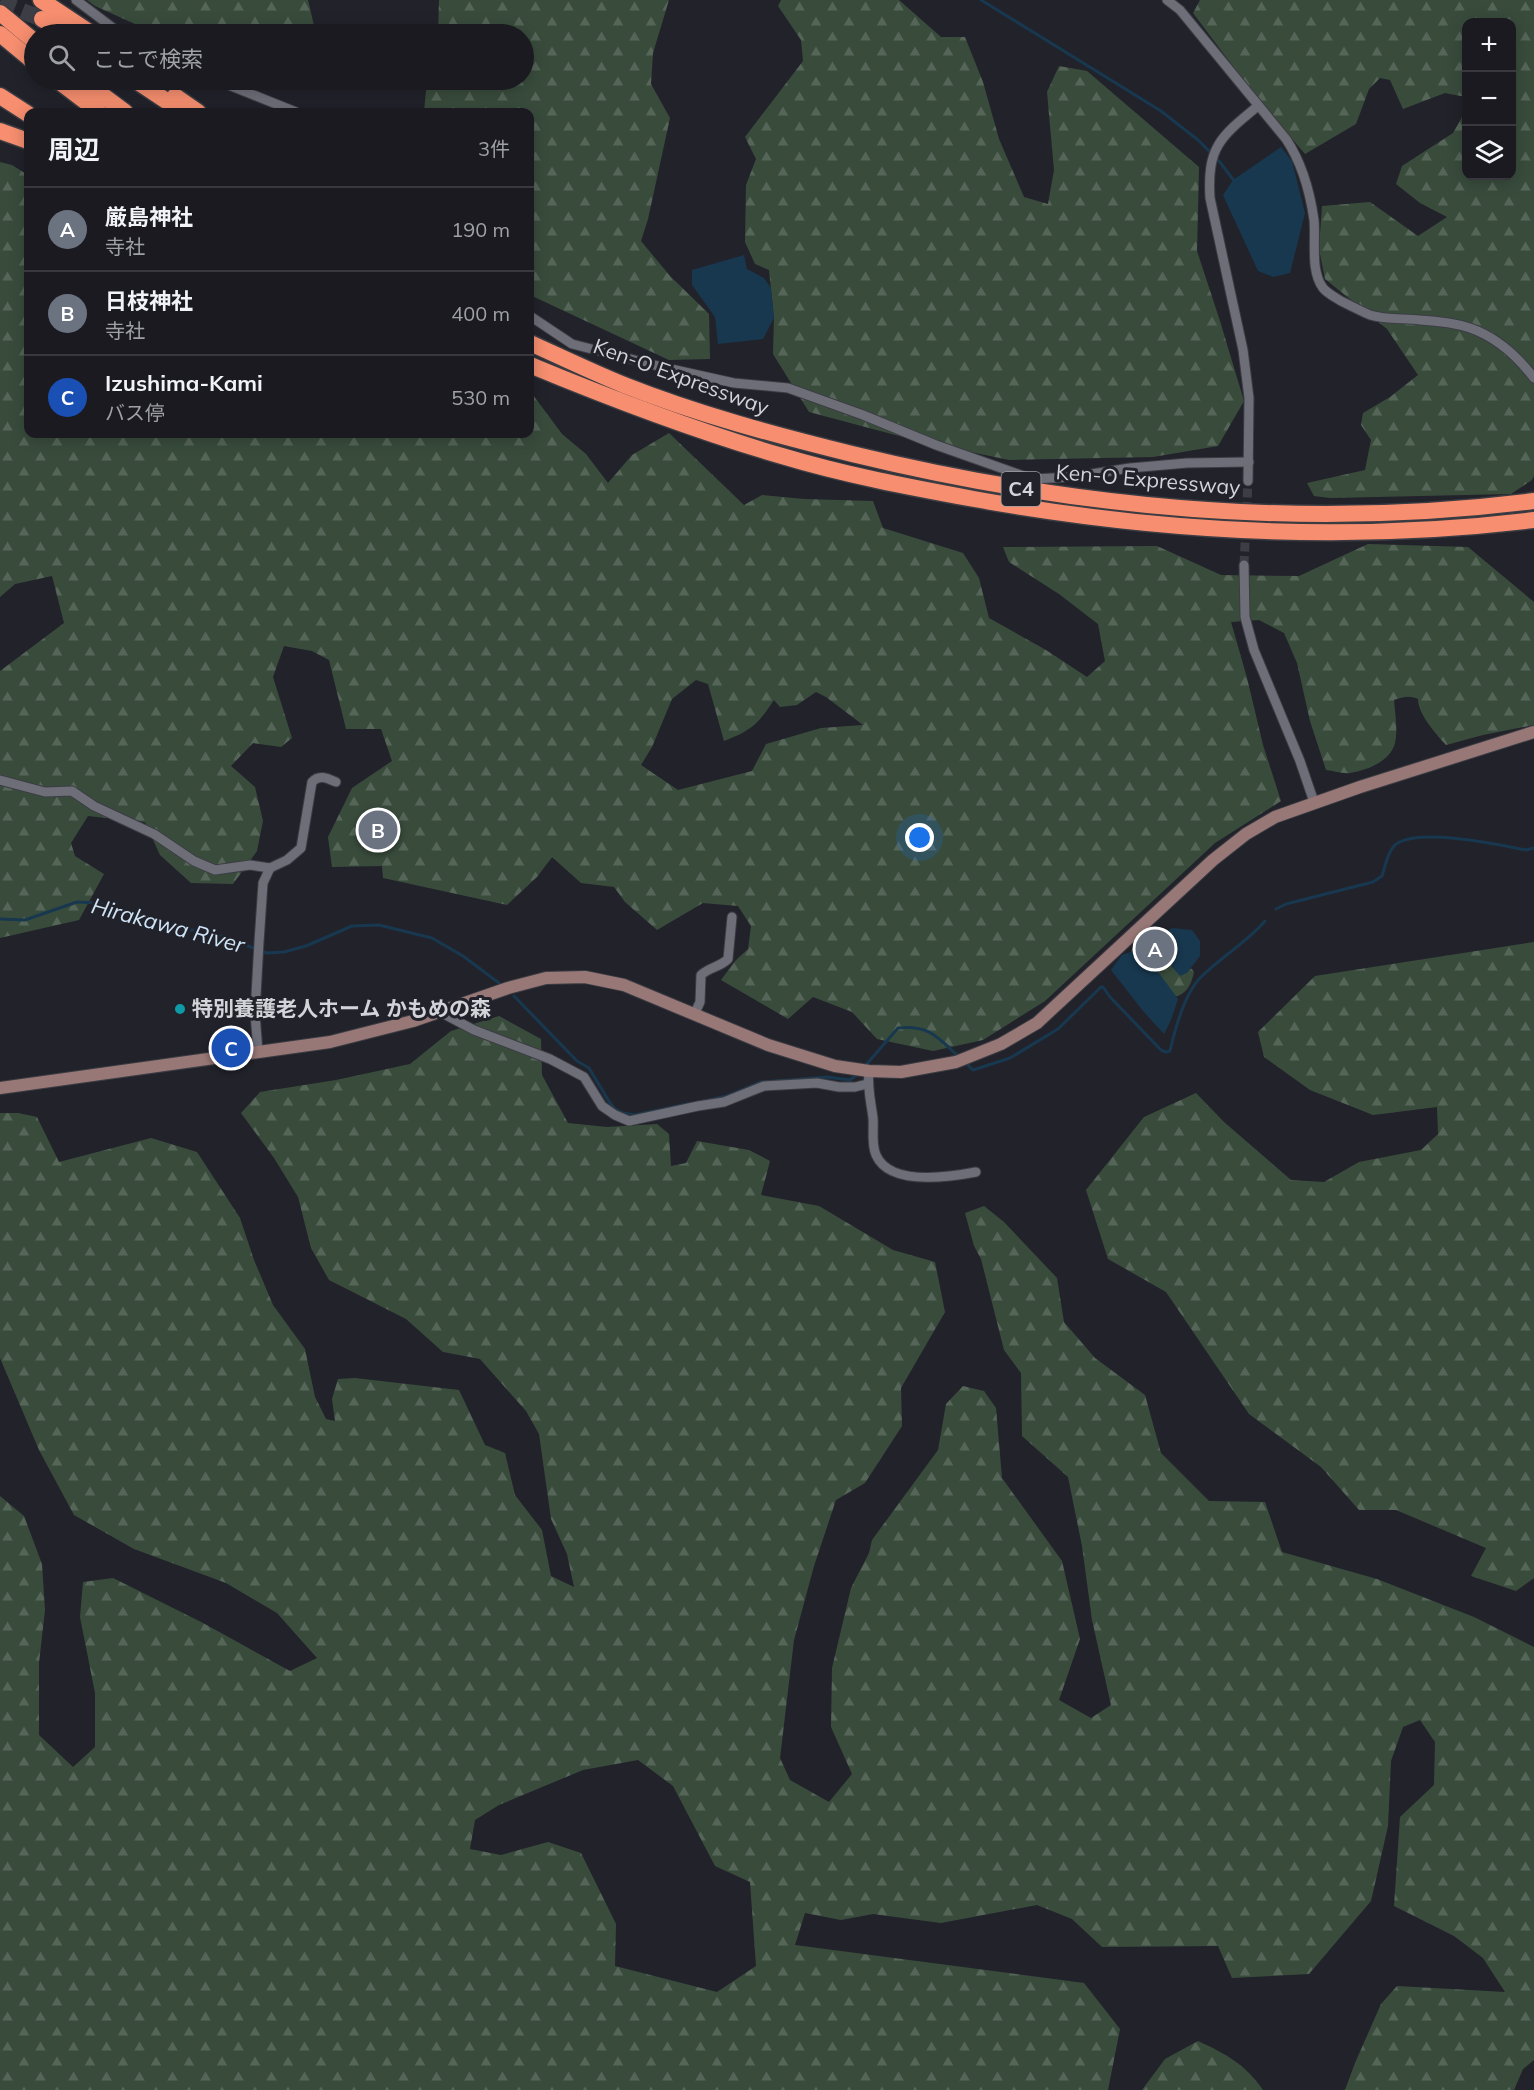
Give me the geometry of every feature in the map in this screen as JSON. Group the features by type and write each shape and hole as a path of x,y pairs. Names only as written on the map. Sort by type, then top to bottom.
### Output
{"highway":[{"path":"41,0 77,24"},
{"path":"0,13 24,33"},
{"path":"42,19 51,24"},
{"path":"0,34 24,54"},
{"path":"70,90 94,108"},
{"path":"95,90 120,108"},
{"path":"150,90 177,108"},
{"path":"167,90 192,108"},
{"path":"0,96 24,111"},
{"path":"0,131 24,140"},
{"name":"Ken-O Expressway","path":"534,345 626,385 768,433 919,470 1031,491 1119,502 1219,510 1316,514 1398,513 1534,501"},
{"name":"Ken-O Expressway","path":"534,367 622,404 782,456 832,470 920,489 1023,507 1167,526 1242,530 1381,532 1534,520"},
{"path":"534,373 578,392 622,404"}],"street":[{"path":"76,0 108,24"},
{"path":"1167,0 1180,10 1286,139 1299,160 1313,216 1319,282 1324,290 1371,315 1392,319 1430,321 1471,329 1500,344 1534,378"},
{"path":"241,90 286,108"},
{"path":"1248,481 1249,398 1243,350 1210,198 1208,174 1214,152 1224,135 1258,106"},
{"path":"534,319 572,344 734,384 788,388 863,414 936,446 1032,479 1072,477 1130,468 1249,462"},
{"path":"1244,565 1245,617 1254,650 1314,802"},
{"path":"1,1089 353,1037 440,1012 532,980 572,976 615,982 801,1056 865,1074 901,1072 962,1060 1001,1044 1037,1023 1202,869 1237,840 1275,817 1314,802 1534,732"},
{"path":"0,780 45,792 72,791 94,806 154,834 194,861 215,870 250,865 270,868 287,860 301,848 312,782 315,778 322,777 336,782"},
{"path":"258,1052 255,1013 259,942 263,883 270,868"},
{"path":"694,1015 700,1002 701,975 711,968 721,966 728,960 732,917"},
{"path":"440,1012 474,1030 550,1059 584,1077 602,1106 629,1121 724,1102 764,1086 818,1083 855,1087 865,1074"},
{"path":"865,1074 876,1155 883,1163 893,1171 912,1177 934,1179 976,1172"}],"green space":[{"path":"87,0 308,0 314,24 135,24"},
{"path":"439,0 669,0 653,53 651,84 670,118 641,241 670,276 709,314 710,359 669,360 534,297 534,108 424,108 426,90 534,90 534,24 438,24"},
{"path":"781,0 899,0 941,37 965,37 983,82 999,139 1024,197 1048,204 1054,170 1047,92 1059,66 1087,71 1199,167 1197,251 1244,401 1218,446 1153,457 1009,460 914,440 809,412 773,354 774,318 769,270 755,264 745,242 746,185 756,159 745,137 803,61 801,40 778,6"},
{"path":"1200,0 1534,0 1534,476 1532,480 1511,494 1330,498 1314,496 1307,483 1365,470 1371,440 1361,425 1363,413 1390,397 1418,375 1387,329 1325,279 1319,249 1322,206 1370,202 1418,236 1447,217 1420,203 1396,184 1402,166 1453,133 1462,117 1462,180 1516,180 1516,18 1462,18 1462,96 1445,93 1403,109 1390,80 1380,78 1369,89 1356,124 1305,154 1253,93 1193,13"},
{"path":"0,162 12,165 24,172 24,438 534,438 534,396 562,434 586,454 608,483 632,455 669,433 744,505 762,495 873,501 883,528 963,553 979,578 989,618 1046,650 1087,677 1105,661 1098,624 1059,594 1009,562 1003,547 1157,546 1221,575 1299,576 1368,544 1468,547 1534,602 1534,725 1446,745 1424,717 1418,699 1403,697 1394,700 1396,738 1392,750 1383,760 1357,772 1344,773 1326,770 1310,721 1297,663 1284,633 1259,620 1231,622 1263,745 1281,801 1215,843 1045,1001 983,1040 933,1051 877,1039 852,1012 813,997 788,1019 721,980 736,960 748,949 751,926 738,906 703,903 657,930 625,902 614,887 581,883 552,857 537,877 507,905 383,878 382,866 332,867 328,837 352,788 392,761 381,729 346,729 329,660 312,651 284,646 273,677 292,738 281,747 253,743 231,766 255,787 263,821 257,851 233,884 191,883 160,855 145,822 88,816 71,843 75,856 104,874 79,920 0,938 0,671 64,623 52,576 15,584 0,597","holes":["696,680 708,684 724,741 754,725 774,700 780,707 797,705 816,692 863,725 821,728 766,744 752,771 678,790 641,765 652,747 672,699"]},
{"path":"1162,935 1183,966 1194,972 1187,989 1171,998 1132,957 1131,951 1138,938"},
{"path":"1534,942 1534,1578 1516,1591 1471,1576 1486,1548 1396,1510 1359,1510 1321,1467 1249,1414 1166,1292 1108,1259 1086,1190 1144,1117 1196,1093 1224,1122 1291,1180 1324,1182 1359,1162 1421,1150 1438,1134 1437,1107 1373,1115 1310,1090 1264,1057 1258,1032 1315,976"},
{"path":"499,1016 541,1039 542,1075 568,1123 607,1127 657,1124 669,1134 671,1166 686,1163 697,1141 749,1150 770,1161 761,1195 819,1206 893,1250 935,1262 945,1312 901,1388 902,1426 865,1483 836,1500 814,1566 794,1640 780,1758 790,1780 829,1802 852,1774 831,1727 832,1668 851,1588 869,1553 872,1540 938,1450 946,1404 963,1386 984,1391 996,1408 1002,1478 1062,1561 1080,1639 1059,1700 1091,1718 1111,1705 1092,1620 1082,1546 1068,1477 1022,1436 1021,1373 1004,1350 981,1259 974,1246 965,1213 984,1206 1004,1222 1057,1278 1064,1322 1095,1358 1145,1395 1161,1453 1209,1501 1265,1502 1282,1552 1377,1579 1474,1617 1534,1647 1534,2060 1523,2069 1514,2090 1345,2090 1381,2004 1397,1986 1505,1992 1483,1958 1454,1936 1394,1906 1400,1817 1434,1785 1435,1742 1420,1720 1403,1727 1391,1761 1388,1826 1371,1901 1309,1974 1232,1978 1218,1946 1102,1947 1072,1919 1037,1905 941,1923 873,1914 841,1920 805,1913 795,1945 1084,1983 1120,2029 1108,2090 0,2090 0,1496 24,1516 42,1564 45,1610 39,1663 39,1735 73,1767 95,1747 95,1693 80,1617 83,1582 113,1578 203,1623 290,1671 317,1658 277,1613 226,1583 134,1549 74,1515 39,1450 0,1358 0,1113 18,1113 37,1117 59,1162 151,1138 197,1152 240,1218 254,1260 273,1305 305,1349 315,1397 326,1419 335,1421 332,1399 338,1379 355,1378 459,1390 485,1445 505,1453 515,1495 542,1530 551,1576 574,1587 567,1554 551,1519 539,1434 526,1411 480,1359 443,1352 406,1319 329,1280 311,1248 298,1197 274,1158 241,1113 260,1092 336,1080 410,1064 451,1031","holes":["638,1760 673,1786 715,1866 750,1882 756,1966 717,1992 615,1966 616,1924 581,1853 548,1842 501,1855 470,1849 475,1820 499,1805 583,1770"]},
{"path":"1198,2041 1234,2061 1249,2073 1263,2090 1142,2090 1165,2059"}],"water":[{"path":"1281,147 1292,161 1305,213 1290,273 1273,277 1258,271 1223,195 1233,180"},
{"path":"744,255 747,269 764,278 771,288 774,318 763,339 718,344 715,317 692,285 692,270"},
{"path":"1172,928 1192,930 1200,941 1200,956 1187,973 1180,976 1172,967 1167,953 1156,939"},
{"path":"1133,951 1148,968 1159,973 1178,999 1164,1034 1111,970 1122,955"}],"waterway":[{"path":"981,0 1161,111 1198,140 1219,161 1235,182"},
{"name":"Hirakawa River","path":"1276,909 1286,904 1373,882 1382,876 1394,846 1404,840 1438,837 1478,841 1526,850 1534,848"},
{"name":"Hirakawa River","path":"0,919 25,920 77,902 99,903 130,917 171,928 210,932 267,953 284,952 306,946 352,926 379,925 432,938 463,956 499,983"},
{"name":"Hirakawa River","path":"965,1062 973,1070 1010,1058 1058,1029 1101,987 1161,1050 1170,1051 1181,1012 1195,984 1265,921"},
{"name":"Hirakawa River","path":"514,996 577,1061 589,1068 615,1109 634,1115 692,1103"},
{"name":"Hirakawa River","path":"865,1066 898,1028 919,1029 933,1034 960,1058"},
{"name":"Hirakawa River","path":"704,1101 727,1096 761,1082 827,1077 850,1080 859,1073"}],"tunnel":[{"path":"0,2 42,19"},
{"path":"1244,565 1248,481"}],"place":[{"name":"日枝神社","path":"378,830"},
{"name":"厳島神社","path":"1155,949"},
{"name":"特別養護老人ホーム かもめの森","path":"180,1009"},
{"name":"Izushima-Kami","path":"231,1048"}]}
